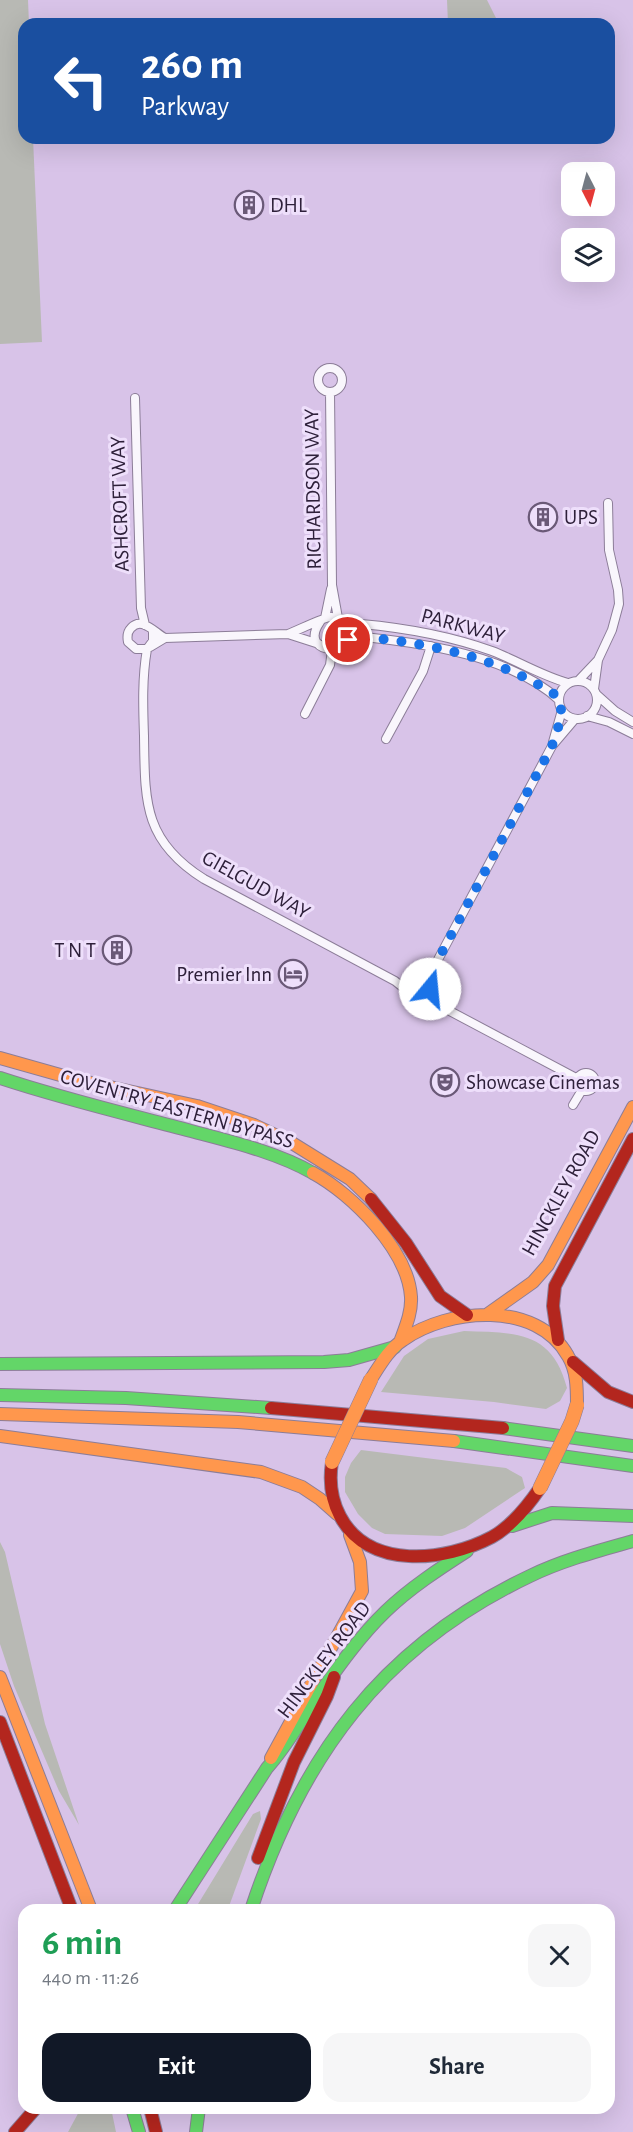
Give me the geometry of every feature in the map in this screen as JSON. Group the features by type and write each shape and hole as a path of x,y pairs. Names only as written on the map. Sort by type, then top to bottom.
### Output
{"main road":[{"name":"COVENTRY EASTERN BYPASS","path":"0,1058 78,1080 196,1106 254,1125 292,1143 350,1179 370,1197 406,1243 440,1296 467,1314"},
{"name":"COVENTRY EASTERN BYPASS","path":"0,1078 65,1099 263,1151 303,1167 337,1189 369,1217 405,1273 411,1290 411,1306 397,1344"},
{"name":"HINCKLEY ROAD","path":"488,1314 533,1282 548,1265 633,1107"},
{"name":"HINCKLEY ROAD","path":"558,1340 553,1296 555,1286 633,1139"},
{"path":"0,1364 349,1360 397,1344 434,1324 467,1314 488,1314 531,1323 558,1340 573,1362 608,1392 633,1402"},
{"path":"397,1344 371,1379 332,1461 330,1487 338,1514 349,1531 374,1548 403,1556 443,1555 480,1544 506,1528 532,1518 552,1514 633,1516"},
{"path":"0,1357 92,1363"},
{"path":"506,1528 528,1506 540,1488 572,1421 577,1405 578,1387 573,1362"},
{"path":"0,1388 61,1395"},
{"path":"0,1395 61,1395 188,1401 413,1419 600,1440 633,1446"},
{"path":"0,1414 188,1419 342,1430 513,1448 633,1466"},
{"path":"0,1436 261,1472 287,1479 306,1488 338,1514"},
{"name":"HINCKLEY ROAD","path":"267,1768 274,1749 318,1675 362,1591 364,1578 361,1561 349,1531"},
{"path":"253,1904 274,1844 312,1768 351,1714 395,1666 464,1612 500,1590 530,1575 580,1556 633,1542"},
{"name":"HINCKLEY ROAD","path":"180,1904 267,1768 282,1753 322,1690 367,1632 385,1612 417,1585 480,1544"},
{"path":"0,1677 89,1904"},
{"path":"243,1904 294,1762 334,1677"},
{"path":"0,1722 70,1904"},
{"path":"15,2132 31,2114"},
{"path":"134,2114 139,2132"},
{"path":"152,2114 156,2132"},
{"path":"196,2132 198,2114"}],"street":[{"name":"RICHARDSON WAY","path":"330,392 332,585 340,619"},
{"name":"ASHCROFT WAY","path":"135,398 141,609 145,625"},
{"path":"579,681 598,660 612,630 619,604 609,550 609,503"},
{"name":"RICHARDSON WAY","path":"322,620 332,585"},
{"name":"ASHCROFT WAY","path":"136,650 127,638 141,609"},
{"path":"135,625 145,625 165,638 288,634 332,650 341,648 348,640 349,630 340,619 322,620 288,634"},
{"name":"PARKWAY","path":"340,619 464,642 515,660 568,683"},
{"path":"319,644 316,632 322,620"},
{"path":"148,648 153,641 153,632"},
{"name":"PARKWAY","path":"348,640 363,637 431,646 494,664 534,682 559,700"},
{"path":"136,650 148,648 165,638"},
{"path":"386,740 423,671 431,646"},
{"name":"GIELGUD WAY","path":"148,648 143,673 145,789 155,828 174,856 189,870 204,879 395,981 415,988"},
{"name":"GIELGUD WAY","path":"136,650 143,673"},
{"path":"305,714 330,665 332,650"},
{"path":"587,716 594,708 598,660"},
{"path":"575,719 564,714 559,700 568,683 579,681 590,685 615,711 633,722"},
{"path":"552,746 562,710"},
{"path":"433,969 429,1000 423,1004 417,1004 413,1000 415,988 433,969 552,746 575,719 587,716 605,720 633,735"},
{"path":"415,988 425,985 430,989"},
{"path":"429,1000 578,1079"},
{"path":"585,1074 592,1075 595,1080 593,1089 582,1090 578,1086 578,1079 585,1074"},
{"path":"573,1105 582,1090"}],"shaded area":[{"path":"0,0 28,0 29,18 18,18 18,144 33,144 42,342 0,344"},
{"path":"447,0 487,0 496,18 448,18"},
{"path":"464,1331 514,1334 541,1345 551,1354 567,1388 560,1401 546,1409 381,1392 404,1356 428,1339"},
{"path":"361,1450 506,1468 522,1477 525,1488 465,1528 442,1536 385,1534 372,1528 358,1514 345,1492 345,1477 351,1463"},
{"path":"0,1542 5,1552 45,1724 79,1825 59,1791 14,1686 0,1644"},
{"path":"260,1811 261,1819 230,1904 198,1904 253,1814"},
{"path":"78,2114 112,2114 116,2132 68,2132"}],"traffic: fast":[{"path":"0,1078 71,1100 254,1148 313,1173"},
{"path":"0,1364 324,1362 349,1360 395,1347"},
{"path":"0,1395 126,1398 271,1408"},
{"path":"503,1428 633,1446"},
{"path":"454,1441 633,1466"},
{"path":"512,1526 552,1513 633,1516"},
{"path":"253,1904 271,1855 295,1803 322,1756 354,1712 390,1672 431,1636 478,1604 542,1570 633,1541"},
{"path":"179,1904 267,1768 358,1641 405,1594 467,1551"},
{"path":"134,2114 139,2132"},
{"path":"196,2132 198,2114"}],"traffic: slow":[{"path":"0,1058 78,1080 197,1106 254,1125 292,1143 350,1179 371,1199"},
{"path":"488,1314 533,1282 548,1265 633,1107"},
{"path":"313,1173 344,1195 376,1225 400,1261 408,1279 411,1297 408,1320 400,1342"},
{"path":"371,1379 393,1348 422,1329 443,1321 467,1316 491,1315 514,1318 535,1325 554,1338 571,1362 577,1386 577,1405"},
{"path":"332,1462 371,1379"},
{"path":"540,1488 572,1421 577,1405"},
{"path":"0,1414 238,1422 454,1441"},
{"path":"0,1436 261,1472 302,1487 337,1514"},
{"path":"271,1758 362,1591 360,1562 350,1535"},
{"path":"0,1677 89,1904"}],"traffic: jam":[{"path":"558,1340 553,1306 555,1286 633,1139"},
{"path":"371,1199 406,1243 440,1296 467,1315"},
{"path":"573,1362 608,1392 633,1402"},
{"path":"271,1408 503,1428"},
{"path":"332,1462 331,1483 335,1503 340,1516 353,1533 369,1546 388,1553 409,1556 431,1556 452,1552 492,1537 519,1516 540,1488"},
{"path":"258,1858 294,1762 334,1677"},
{"path":"0,1722 70,1904"},
{"path":"15,2132 31,2114"},
{"path":"152,2114 156,2132"}],"place":[{"name":"DHL","path":"249,205"},
{"name":"UPS","path":"543,517"},
{"name":"T N T","path":"117,950"},
{"name":"Premier Inn","path":"293,974"},
{"name":"Showcase Cinemas","path":"445,1082"}],"route":[{"path":"348,640 363,637 431,646 494,664 549,691 559,700 562,710 552,746 433,969 430,989"}]}
